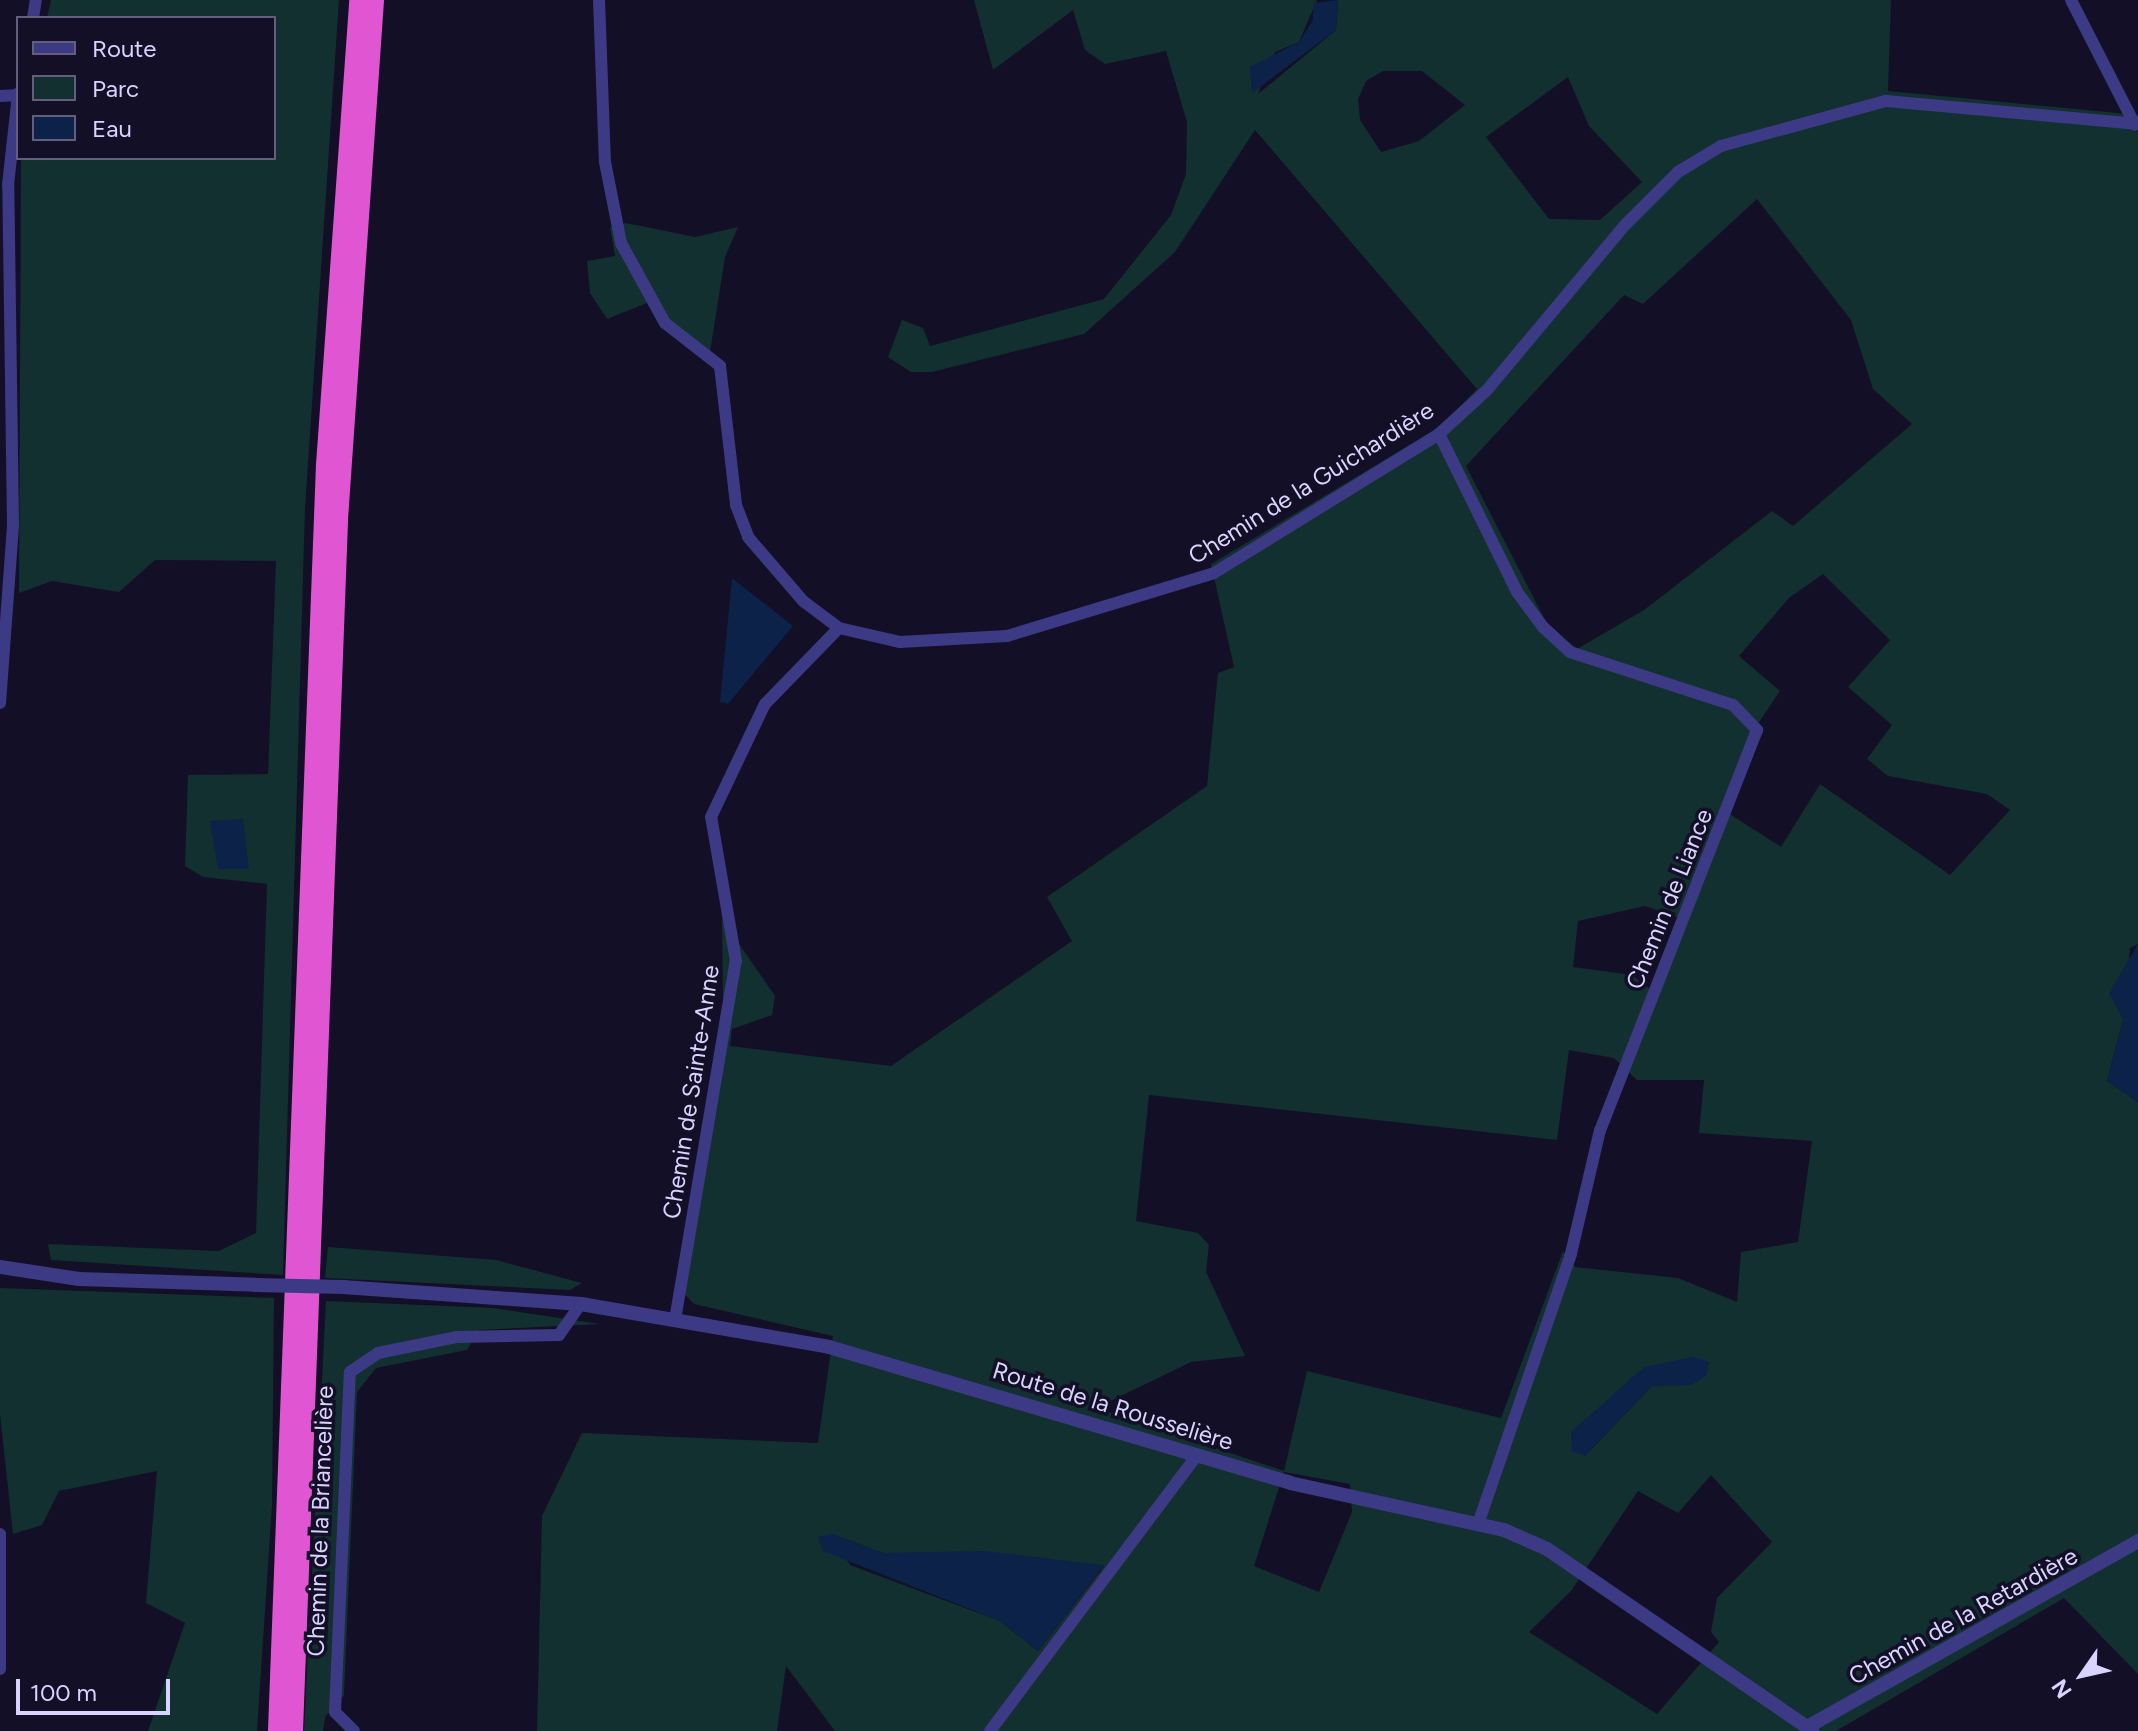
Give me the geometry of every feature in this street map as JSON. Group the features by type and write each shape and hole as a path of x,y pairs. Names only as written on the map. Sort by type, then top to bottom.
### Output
{"highway":[{"path":"278,1731 326,465 359,0"},
{"path":"293,1731 337,534 374,0"}],"street":[{"name":"Chemin de la Guichardière","path":"599,0 605,162 621,243 665,323 720,366 736,505 748,537 803,601 839,628 900,642 982,641 1187,585 1439,434 1487,390 1626,224 1678,172 1721,146 1886,101 2136,125"},
{"path":"2071,0 2136,125"},
{"path":"0,703 6,524 8,185 16,113"},
{"name":"Chemin de Liance","path":"1439,434 1517,592 1570,652 1733,705 1757,730 1600,1130 1571,1254 1478,1524"},
{"name":"Chemin de Sainte-Anne","path":"675,1320 736,961 711,817 765,704 839,628"},
{"name":"Route de la Rousselière","path":"0,1267 79,1279 343,1287 581,1304 881,1359 1197,1455 1478,1524 1547,1549 1806,1730"},
{"name":"Chemin de la Briancelière","path":"354,1731 335,1712 350,1372 378,1353 457,1337 559,1335 581,1304"},
{"path":"990,1731 1197,1455"},
{"path":"0,1534 0,1669"},
{"name":"Chemin de la Retardière","path":"1806,1730 2138,1541"}],"green space":[{"path":"51,0 339,0 305,508 283,1275 51,1260 48,1244 219,1251 256,1233 267,884 203,877 185,866 188,775 268,774 276,561 155,560 119,592 52,581 19,593 21,160 276,160 276,16 47,16"},
{"path":"974,0 1317,0 1299,42 1275,52 1258,94 1336,30 1338,0 1891,0 1888,91 2138,115 2138,944 2130,948 2123,1020 2107,1081 2138,1102 2138,1674 2064,1598 1836,1731 835,1731 786,1666 777,1731 537,1731 542,1516 582,1433 818,1443 833,1336 694,1304 677,1286 723,1001 722,919 775,996 772,1015 732,1029 730,1046 891,1066 1072,941 1047,897 1207,786 1218,673 1234,667 1211,564 1441,426 1477,389 1255,130 1175,252 1084,334 932,372 911,372 888,357 902,320 923,328 930,346 1104,299 1171,215 1186,174 1187,122 1166,51 1105,64 1085,50 1073,10 993,70","holes":["1383,71 1422,71 1465,105 1419,141 1381,152 1360,120 1358,99 1366,81","1568,77 1589,126 1642,182 1600,220 1549,219 1486,137","1757,199 1851,320 1873,389 1912,424 1793,526 1772,511 1644,610 1577,649 1546,622 1466,466 1624,295 1643,304","1823,574 1890,640 1848,687 1892,725 1867,759 1888,776 1987,794 2010,810 1950,875 1820,784 1781,847 1722,809 1751,734 1780,691 1739,656 1789,598","1645,906 1688,921 1658,995 1632,975 1573,967 1578,921","1569,1050 1614,1058 1637,1080 1704,1080 1699,1133 1812,1141 1798,1242 1741,1252 1737,1302 1678,1278 1575,1267 1563,1251 1501,1418 1307,1371 1284,1471 1096,1408 1191,1362 1245,1356 1206,1272 1209,1245 1198,1233 1136,1221 1149,1095 1557,1140","1694,1357 1697,1381 1652,1386 1585,1456 1644,1368","1284,1472 1350,1484 1352,1512 1319,1592 1254,1566","1711,1475 1772,1542 1717,1598 1711,1632 1719,1642 1657,1714 1529,1632 1571,1591 1638,1491 1678,1513","832,1534 883,1553 1104,1566 1038,1651 1000,1621 850,1565"]},
{"path":"626,223 695,237 738,227 725,257 710,352 668,330 647,303 607,319 590,293 587,261 615,256 610,227"},
{"path":"328,1247 496,1260 582,1283 570,1290 325,1278"},
{"path":"0,1288 274,1298 272,1505 257,1731 148,1731 185,1623 146,1603 157,1471 59,1491 42,1525 13,1534 0,1414"},
{"path":"326,1301 493,1308 600,1324 479,1330 467,1350 376,1368 357,1392 344,1695 325,1717 323,1731 304,1731"}],"water":[{"path":"1338,0 1336,30 1252,93 1250,67 1299,42 1313,20 1313,3"},
{"path":"732,578 793,626 728,704 720,702"},
{"path":"243,819 249,869 218,869 210,821"},
{"path":"2138,944 2138,1102 2107,1081 2123,1020 2109,993"},
{"path":"1694,1357 1709,1362 1706,1376 1691,1385 1652,1386 1585,1456 1572,1451 1571,1432 1644,1367"},
{"path":"832,1534 883,1553 984,1551 1104,1565 1038,1651 1000,1621 823,1551 818,1537"}]}
